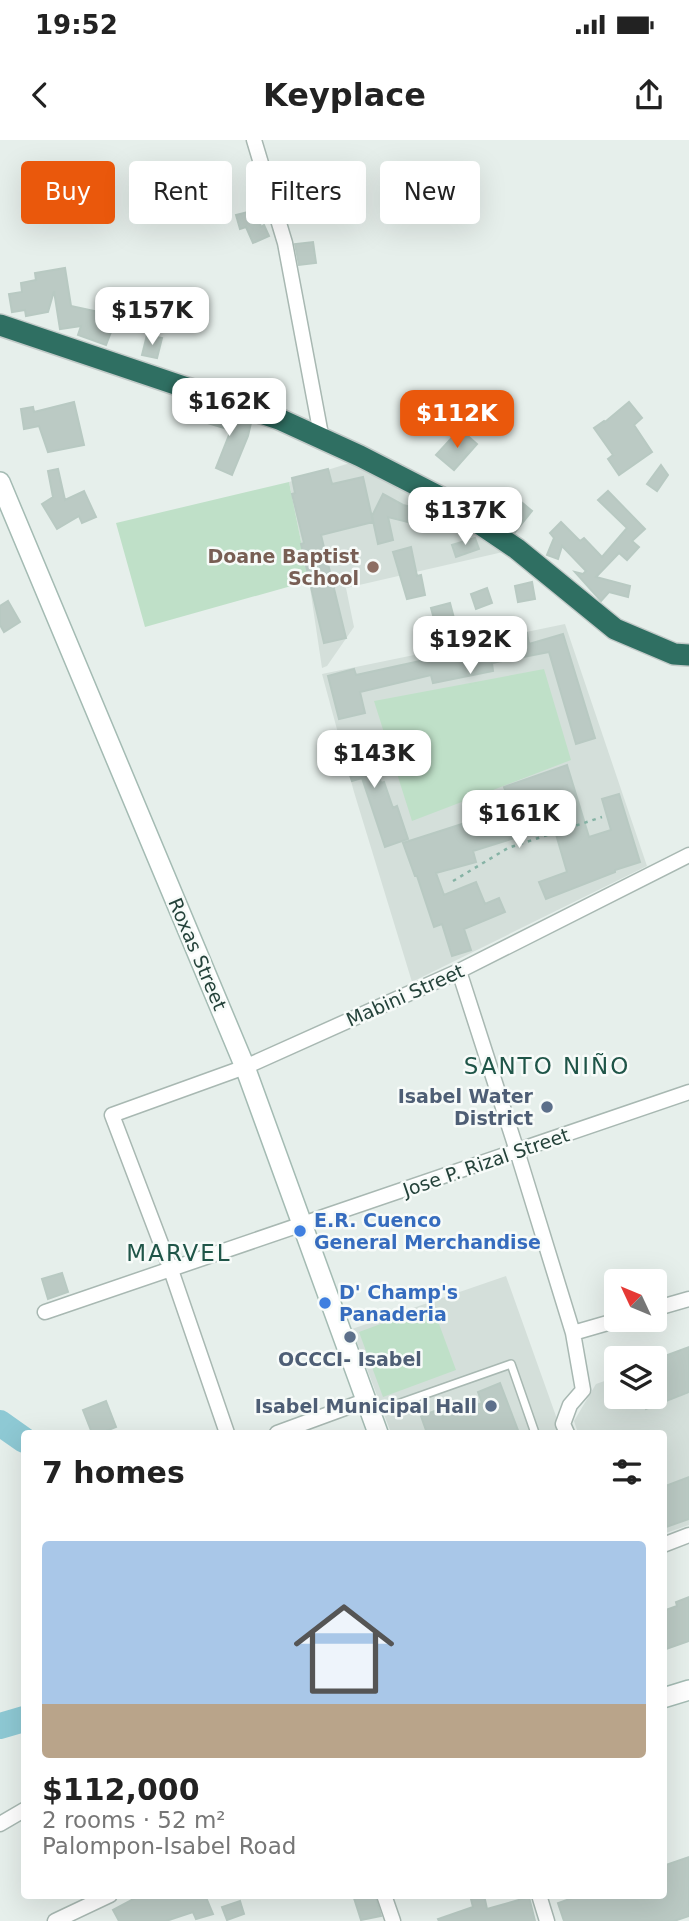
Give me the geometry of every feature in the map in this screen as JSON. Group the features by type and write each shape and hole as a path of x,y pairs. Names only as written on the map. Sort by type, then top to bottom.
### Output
{"highway":[{"path":"0,325 279,419 360,456 440,497 517,549 615,629 674,654 689,655"}],"street":[{"path":"254,140 285,243 322,440"},
{"name":"Roxas Street","path":"0,482 245,1067 377,1430"},
{"name":"Mabini Street","path":"171,1270 112,1115 245,1067 459,971 689,855"},
{"path":"459,971 573,1333 583,1390 570,1405 563,1424 566,1430"},
{"name":"Jose P. Rizal Street","path":"45,1312 689,1092"},
{"path":"171,1270 226,1430"},
{"path":"667,1305 689,1299"},
{"path":"573,1333 604,1324"},
{"path":"288,1430 369,1407"},
{"path":"667,1543 689,1535"},
{"path":"667,1697 689,1690"},
{"path":"0,1824 21,1812"},
{"path":"55,1921 102,1899"},
{"path":"385,1899 393,1921"},
{"path":"540,1899 547,1921"}],"lane":[{"path":"369,1407 511,1364 534,1430"}],"path":[{"path":"453,881 508,848 602,817"}],"shaded area":[{"name":"Doane Baptist School","path":"353,462 434,503 503,552 346,588 354,627 327,666 322,668 309,581 289,482"},
{"path":"565,624 647,866 412,982 354,792 322,674"},
{"path":"506,1276 561,1430 390,1430 352,1329"},
{"path":"689,1350 689,1525 667,1533 667,1430 577,1430 574,1421 596,1384 604,1381 604,1409 667,1409 667,1379"}],"green space":[{"path":"289,482 309,581 145,627 116,523"},
{"path":"544,669 571,760 412,821 374,701"},
{"path":"432,1305 456,1370 383,1397 359,1332"}],"building":[{"path":"246,212 246,224 260,224 261,227 264,225 269,236 253,243 246,227 240,229 236,215"},
{"path":"313,242 316,263 299,265 295,244"},
{"path":"65,268 71,306 108,314 110,304 126,306 124,320 116,319 106,345 78,335 81,326 60,329 54,291 48,312 26,316 25,310 12,312 9,294 22,292 21,283 36,280 35,273"},
{"path":"147,335 162,338 157,358 142,355"},
{"path":"74,402 84,445 48,452 39,426 24,429 21,409 33,407 34,412"},
{"path":"629,402 642,418 634,425 652,452 619,475 608,459 613,455 594,428"},
{"path":"206,408 251,423 232,475 216,468 231,430 201,421"},
{"path":"460,429 477,444 454,470 436,455"},
{"path":"661,465 668,475 657,491 647,484"},
{"path":"58,469 65,500 84,491 96,517 82,523 79,516 57,529 42,504 53,497 48,471"},
{"path":"328,469 332,484 363,477 373,522 321,535 346,638 324,643 301,544 304,543 292,494 295,493 292,478"},
{"path":"506,489 532,511 515,532 488,511"},
{"path":"608,491 645,529 632,541 639,547 627,560 619,553 596,577 630,586 628,597 609,592 601,601 575,572 583,574 586,571 562,546 558,559 547,555 554,538 550,533 561,522 580,541 584,538 602,557 627,528 598,500"},
{"path":"383,494 403,505 428,511 424,526 388,517 393,540 378,544 372,516"},
{"path":"475,538 479,549 456,557 452,545"},
{"path":"411,547 417,576 421,575 425,595 407,599 393,552"},
{"path":"532,582 535,599 518,602 515,586"},
{"path":"487,588 492,603 476,609 471,594"},
{"path":"8,601 20,622 4,632 0,625 0,606"},
{"path":"450,603 455,622 436,626 431,608"},
{"path":"527,633 529,644 563,634 595,738 576,744 549,652 492,663 493,671 433,683 431,675 360,692 365,713 339,719 328,676 354,669 356,675 493,645 493,640"},
{"path":"366,736 381,783 384,782 393,808 397,806 408,839 385,847 362,778 352,781 340,745"},
{"path":"567,765 589,837 611,830 602,799 619,794 640,862 546,899 539,882 567,872 553,824 473,851 476,862 436,873 444,895 476,882 485,904 499,898 505,912 464,929 471,950 452,956 442,924 434,927 403,843 512,808 504,787"},
{"path":"62,1273 68,1292 48,1299 42,1279"},
{"path":"689,1347 689,1392 667,1401 667,1355"},
{"name":"Isabel Municipal Hall","path":"500,1383 518,1430 426,1430 421,1416 440,1409 443,1417 482,1403 478,1392"},
{"path":"106,1401 116,1427 91,1430 83,1410"},
{"path":"689,1477 689,1519 667,1527 667,1485"},
{"path":"689,1597 689,1641 667,1649 667,1610 677,1606 676,1602"},
{"path":"689,1857 689,1916 674,1921 564,1921 558,1903 570,1899 667,1899 667,1865"},
{"path":"134,1899 207,1899 213,1914 196,1919 193,1912 166,1921 119,1921 113,1910"},
{"path":"354,1899 376,1899 381,1916 361,1920"},
{"path":"471,1899 485,1899 487,1909 530,1899 535,1921 438,1919 473,1907"},
{"path":"240,1901 244,1914 227,1920 222,1907"}],"waterway":[{"path":"0,1423 21,1438"},
{"path":"0,1726 21,1720"}],"place":[{"name":"Doane Baptist School","path":"373,567"},
{"name":"Isabel Water District","path":"547,1107"},
{"name":"E.R. Cuenco General Merchandise","path":"300,1231"},
{"name":"D' Champ's Panaderia","path":"325,1303"},
{"name":"OCCCI- Isabel","path":"350,1337"},
{"name":"Isabel Municipal Hall","path":"491,1406"}],"district":[{"name":"SANTO NIÑO","path":"547,1066"},
{"name":"MARVEL","path":"179,1253"}]}
